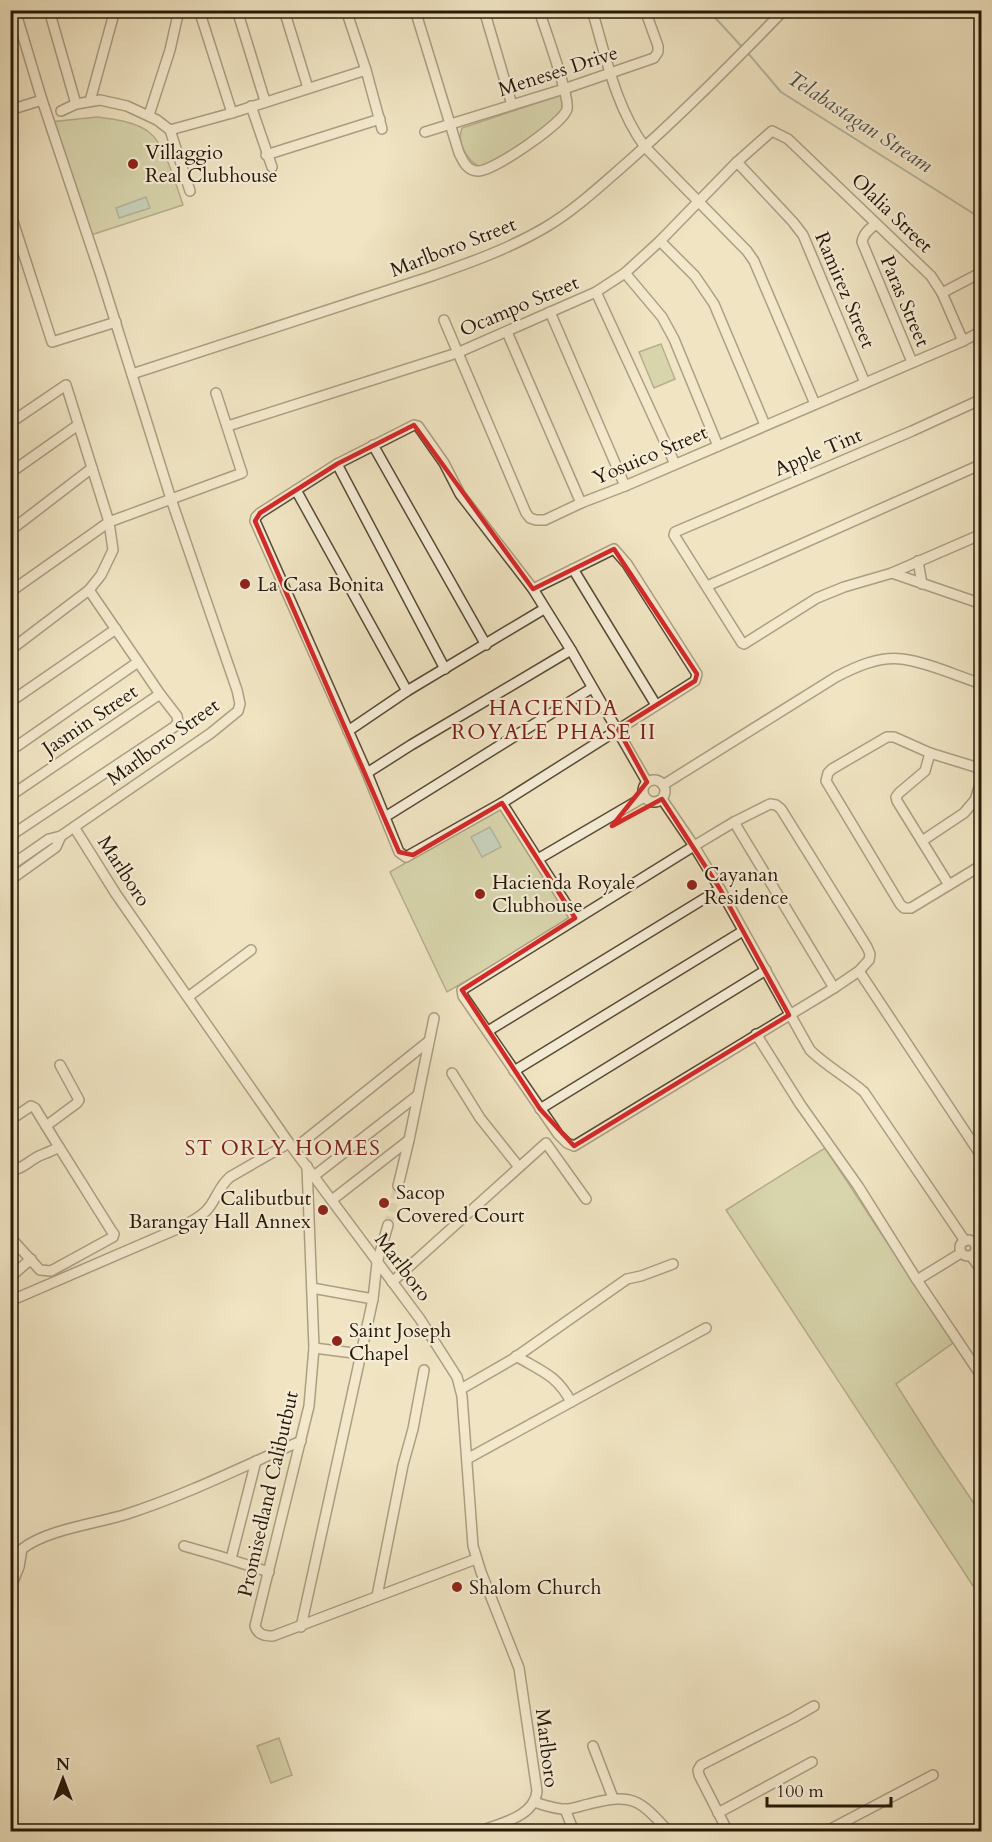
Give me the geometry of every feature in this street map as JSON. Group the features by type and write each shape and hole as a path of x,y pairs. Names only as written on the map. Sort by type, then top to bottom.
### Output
{"street":[{"path":"15,10 171,499"},
{"path":"49,10 76,104"},
{"path":"90,101 114,15 106,10"},
{"path":"149,115 170,50 179,10"},
{"path":"199,10 232,113"},
{"path":"237,10 265,101"},
{"path":"284,10 308,88"},
{"path":"267,155 381,124 346,10"},
{"path":"415,10 459,153 466,166 480,172 492,168 547,131 566,112 568,105 564,89 539,10"},
{"path":"484,10 512,105"},
{"path":"592,10 610,73 634,132 645,147 747,251 754,261 815,404"},
{"name":"Meneses Drive","path":"424,132 564,89 657,56 658,46 645,10"},
{"name":"Marlboro Street","path":"132,374 429,277 500,251 548,226 585,199 645,147 740,57 784,10"},
{"path":"170,130 232,113 366,70"},
{"path":"10,110 42,100"},
{"path":"61,111 76,104 100,100 127,106 158,120 170,130 190,191"},
{"path":"251,106 272,167"},
{"name":"Ocampo Street","path":"228,426 457,352 596,292 625,273 660,241 737,162 772,131"},
{"name":"Olalia Street","path":"772,131 788,139 931,276 942,292 963,341"},
{"name":"Ramirez Street","path":"737,162 803,235 865,383"},
{"path":"10,212 52,342 116,322"},
{"name":"Paras Street","path":"876,224 866,232 862,242 912,362"},
{"path":"660,241 694,276 714,304 765,425"},
{"path":"942,292 981,272"},
{"path":"625,273 662,317 674,339 718,446"},
{"path":"596,292 675,465"},
{"path":"550,312 625,486"},
{"name":"Yosuico Street","path":"444,320 526,513 530,518 536,520 545,520 675,465 963,341 981,331"},
{"path":"507,332 581,503"},
{"path":"10,423 66,385 109,522 113,550 101,575 89,590 11,648"},
{"path":"10,592 109,522 242,472 216,393"},
{"name":"Apple Tint","path":"707,586 676,539 675,532 912,431 981,399"},
{"path":"10,473 78,425"},
{"path":"533,589 614,549 627,564 697,674 695,681 618,729 502,803 406,857 399,852 367,773 255,521 256,517 337,464 414,425 418,426 444,463 460,494 533,589 618,729 647,782"},
{"path":"373,445 486,645"},
{"path":"337,464 445,669"},
{"path":"981,464 707,586 742,643 746,644 817,598 891,573 981,534"},
{"path":"10,531 92,468"},
{"path":"296,490 407,691"},
{"name":"Marlboro Street","path":"74,827 211,733 238,711 240,704 237,690 171,499"},
{"path":"918,561 922,584"},
{"path":"573,568 656,705"},
{"path":"891,573 981,604"},
{"path":"10,836 174,727 178,722 177,716 89,590"},
{"path":"348,730 407,691 544,609"},
{"path":"10,702 116,629"},
{"path":"367,773 571,650"},
{"path":"663,785 854,668 877,661 900,659 916,662 981,684"},
{"path":"10,751 138,662"},
{"path":"386,817 592,688"},
{"name":"Jasmin Street","path":"10,796 160,694"},
{"path":"981,769 930,753 894,737 888,737 832,769 826,781 904,908 911,908 981,865"},
{"path":"930,753 925,771 896,797 949,885"},
{"path":"922,841 964,813 975,800 981,778"},
{"path":"644,797 643,786 647,782 656,780 663,785 665,790 662,799"},
{"path":"644,797 652,802 662,799"},
{"path":"538,859 644,797"},
{"path":"662,799 720,889 810,1050 864,1092 964,1240"},
{"path":"502,803 574,918"},
{"path":"770,804 776,805 781,809 867,947 870,960 859,971 834,988 574,1146 567,1143 540,1109 463,996 462,990 574,918 694,846 734,822 770,804"},
{"path":"734,822 834,988"},
{"path":"10,866 49,839 61,836 74,827"},
{"name":"Marlboro","path":"74,827 116,894 291,1146 420,1319 457,1377 467,1459 472,1536 477,1559 519,1668 537,1791 534,1802 523,1814 478,1832"},
{"path":"10,880 56,847 61,836"},
{"path":"488,1031 720,889"},
{"path":"514,1071 743,931"},
{"path":"188,997 251,950"},
{"path":"540,1109 766,970"},
{"path":"859,971 981,1156"},
{"path":"398,1186 434,1018"},
{"path":"756,1034 800,1104 858,1186 981,1377"},
{"path":"10,1301 195,1220 206,1212 222,1184 230,1177 291,1146 429,1041"},
{"path":"46,1126 79,1100 60,1065"},
{"path":"452,1073 480,1118 519,1167"},
{"path":"314,1176 418,1095"},
{"path":"10,1120 31,1106 35,1108 111,1230 113,1237 51,1271 40,1270 10,1238"},
{"path":"332,1200 409,1140"},
{"path":"392,1282 546,1143 586,1199"},
{"path":"10,1166 20,1168 58,1147"},
{"name":"Promisedland Calibutbut","path":"307,1166 314,1348 309,1406 255,1626 256,1630 265,1636 273,1636 477,1559"},
{"path":"301,1627 373,1299 377,1263 388,1225"},
{"path":"917,1280 976,1250 978,1241 964,1240"},
{"path":"964,1240 960,1246 981,1271"},
{"path":"15,1273 31,1259"},
{"path":"460,1389 516,1356 627,1279 672,1264"},
{"path":"312,1288 373,1299"},
{"path":"467,1459 706,1328"},
{"path":"314,1348 361,1354"},
{"path":"516,1356 554,1378 571,1402"},
{"path":"377,1596 424,1370"},
{"path":"10,1589 19,1567 22,1549 28,1544 57,1533 128,1514 301,1441"},
{"path":"231,1559 256,1461"},
{"path":"183,1546 269,1572"},
{"path":"728,1832 699,1775 698,1770 701,1765 814,1706"},
{"path":"593,1746 613,1798"},
{"path":"718,1813 812,1762"},
{"path":"825,1832 933,1775"},
{"path":"534,1802 565,1809 613,1798 628,1799 642,1805 669,1832"},
{"path":"565,1809 574,1832"}],"highlighted area":[{"path":"414,425 533,589 614,549 697,674 695,681 618,729 647,782 612,826 662,799 720,889 789,1015 574,1146 540,1109 462,990 575,918 502,803 413,855 399,852 255,521 260,513 337,464"}],"green space":[{"path":"561,95 564,107 557,116 538,134 515,149 482,168 464,151 461,140 462,128"},
{"path":"97,117 132,124 150,133 165,156 183,205 91,235 50,122"},
{"path":"661,344 675,379 654,388 639,352"},
{"path":"505,804 575,917 447,992 390,872"},
{"path":"825,1148 953,1343 896,1384 981,1514 981,1598 726,1210"},
{"path":"279,1738 292,1775 271,1783 257,1746"}],"water":[{"path":"146,197 150,208 119,218 116,208"},
{"path":"490,827 501,847 482,857 471,837"}],"waterway":[{"name":"Telabastagan Stream","path":"708,10 743,48"},
{"name":"Telabastagan Stream","path":"747,52 781,92 982,219"}],"tunnel":[{"path":"388,1225 398,1186"}],"place":[{"name":"Villaggio Real Clubhouse","path":"133,164"},
{"name":"La Casa Bonita","path":"245,584"},
{"name":"Cayanan Residence","path":"692,885"},
{"name":"Hacienda Royale Clubhouse","path":"480,894"},
{"name":"Sacop Covered Court","path":"384,1203"},
{"name":"Calibutbut Barangay Hall Annex","path":"323,1210"},
{"name":"Saint Joseph Chapel","path":"337,1341"},
{"name":"Shalom Church","path":"457,1587"}],"district":[{"name":"HACIENDA ROYALE PHASE II","path":"554,720"},
{"name":"ST ORLY HOMES","path":"283,1148"}]}
